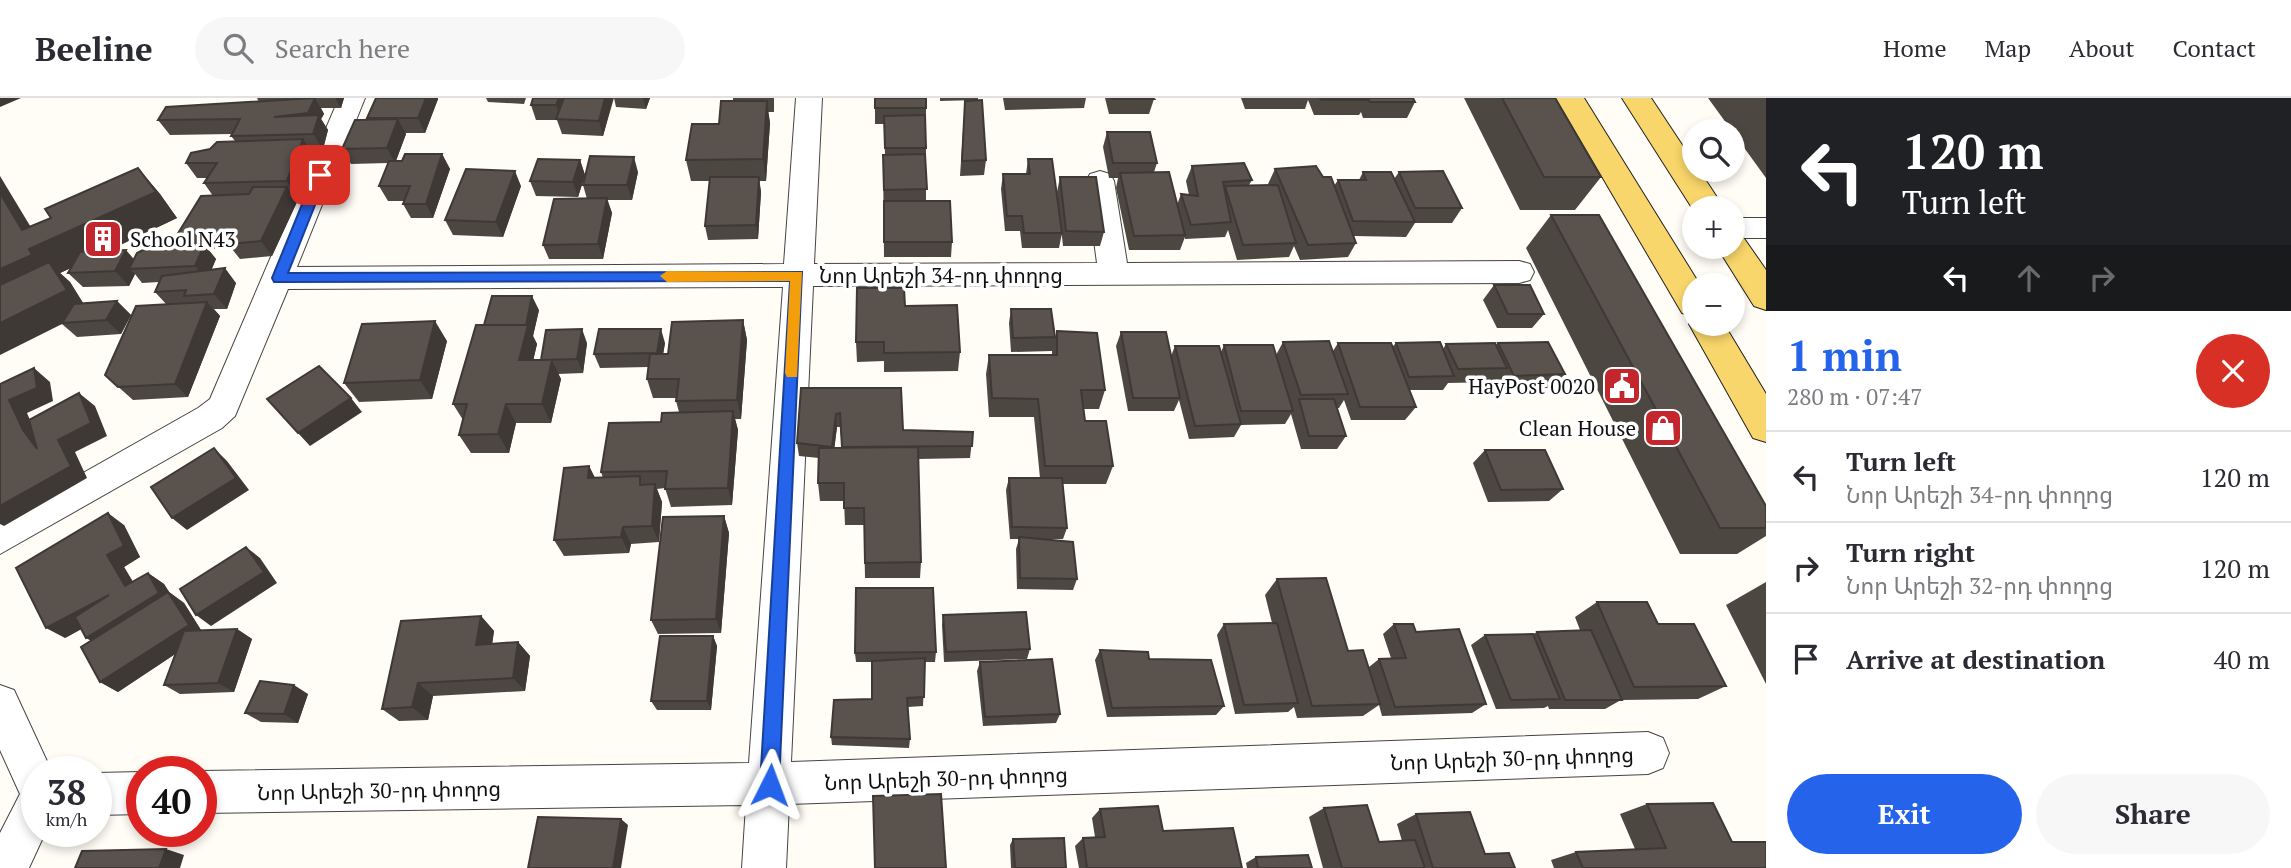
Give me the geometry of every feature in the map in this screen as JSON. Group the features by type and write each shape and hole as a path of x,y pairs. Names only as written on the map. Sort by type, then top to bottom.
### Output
{"main road":[{"path":"1570,98 1682,284"},
{"path":"1636,98 1700,196"},
{"path":"1741,259 1766,297"},
{"path":"1713,336 1766,427"}],"street":[{"path":"0,538 210,418 223,407 352,98"},
{"path":"764,868 809,98"},
{"path":"1100,181 1114,274"},
{"path":"1745,228 1766,228"},
{"name":"Նոր Արեշի 34-րդ փողոց","path":"279,278 1519,272"},
{"path":"0,704 24,756"},
{"name":"Նոր Արեշի 30-րդ փողոց","path":"217,792 770,785 1648,753"},
{"path":"6,868 21,837"}],"building":[{"path":"315,98 308,113 274,117 319,115 313,134 231,136 240,119 158,120 166,107"},
{"path":"376,98 426,98 418,118 367,118"},
{"path":"533,98 559,98 556,105 531,105"},
{"path":"564,98 605,98 599,121 556,119"},
{"path":"875,98 926,98 926,108 875,108"},
{"path":"1153,98 1154,99 1112,99"},
{"path":"1320,98 1366,98 1367,100 1321,100"},
{"path":"1368,98 1413,98 1415,102 1370,102"},
{"path":"1502,98 1555,98 1601,177 1544,177"},
{"path":"982,100 986,160 962,161 965,101"},
{"path":"721,101 767,101 763,159 686,160 692,124 719,124"},
{"path":"925,115 926,148 885,148 884,116"},
{"path":"398,119 387,148 342,149 355,120"},
{"path":"1107,132 1150,132 1157,163 1113,163"},
{"path":"303,139 287,181 204,183 217,163 186,163 191,153 210,149 217,142"},
{"path":"405,154 442,154 426,204 403,204 410,186 379,186 389,161 402,161"},
{"path":"925,154 927,189 884,190 883,155"},
{"path":"590,156 634,157 627,185 583,185"},
{"path":"538,159 580,160 573,182 530,181"},
{"path":"1028,159 1052,159 1062,233 1024,233 1022,216 1007,216 1003,174 1030,174"},
{"path":"1244,163 1252,180 1223,182 1231,222 1191,225 1181,194 1198,196 1192,166"},
{"path":"1316,166 1323,177 1331,177 1356,243 1308,245 1275,169"},
{"path":"138,168 156,192 29,249 32,255 0,269 0,193 22,230 51,218 45,209"},
{"path":"466,169 515,171 496,222 445,220"},
{"path":"1443,171 1462,208 1415,208 1399,172"},
{"path":"1169,172 1185,235 1134,236 1120,173"},
{"path":"1363,172 1391,172 1415,222 1353,221 1338,180 1366,180"},
{"path":"710,177 759,177 756,225 705,226"},
{"path":"1060,177 1096,177 1104,232 1066,231"},
{"path":"1278,185 1296,243 1243,245 1225,186"},
{"path":"253,187 287,187 261,241 229,244 232,234 177,235 201,196 249,194"},
{"path":"607,198 598,244 543,245 554,199"},
{"path":"884,201 950,201 952,242 884,242"},
{"path":"1551,215 1599,215 1766,506 1766,528 1720,528"},
{"path":"204,245 195,266 129,269 137,253 149,247"},
{"path":"126,250 115,271 68,273 80,252"},
{"path":"49,262 67,290 0,323 0,285"},
{"path":"225,268 214,294 184,296 186,290 155,292 162,276"},
{"path":"1494,285 1530,285 1544,314 1508,314"},
{"path":"857,288 904,288 905,306 957,305 960,352 884,353 884,342 856,342"},
{"path":"492,296 532,296 526,325 484,325"},
{"path":"117,301 106,320 62,323 74,304"},
{"path":"207,302 175,384 118,387 105,375 136,306"},
{"path":"1011,309 1051,309 1055,337 1013,338"},
{"path":"743,320 737,400 676,401 679,379 647,379 650,354 668,354 672,322"},
{"path":"435,321 420,380 344,383 362,324"},
{"path":"476,325 528,325 519,360 552,360 542,404 506,404 498,434 459,435 467,404 453,404"},
{"path":"582,329 577,359 541,360 546,330"},
{"path":"599,329 661,329 657,353 594,354"},
{"path":"1057,331 1097,333 1105,390 1081,390 1085,421 1106,421 1113,466 1045,466 1038,399 992,398 989,355 1057,355"},
{"path":"1121,332 1166,332 1180,398 1133,398"},
{"path":"1329,341 1348,394 1301,395 1283,342"},
{"path":"1440,342 1454,376 1409,377 1396,343"},
{"path":"1548,342 1565,374 1514,376 1498,343"},
{"path":"1338,343 1391,343 1416,407 1360,407"},
{"path":"1495,343 1507,368 1458,369 1446,344"},
{"path":"1224,345 1273,345 1293,411 1241,411"},
{"path":"1175,346 1219,346 1241,424 1195,426"},
{"path":"319,366 351,398 298,433 267,399"},
{"path":"34,368 37,388 9,400 23,430 37,449 29,420 79,393 91,423 58,440 71,466 0,506 0,384"},
{"path":"801,388 901,388 903,430 973,432 972,446 842,447 840,413 836,414 832,447 797,443"},
{"path":"1299,399 1334,399 1346,436 1309,436"},
{"path":"733,411 728,488 665,489 667,471 601,472 609,423 661,422 662,413"},
{"path":"918,447 921,562 865,563 864,508 844,508 844,483 818,483 819,448"},
{"path":"214,448 236,478 172,518 151,487"},
{"path":"1485,450 1545,450 1563,489 1501,490"},
{"path":"589,466 588,478 640,476 640,485 655,484 652,526 623,527 621,537 554,540 564,468"},
{"path":"1009,478 1062,478 1067,528 1012,527"},
{"path":"108,513 124,546 107,555 125,586 148,573 159,593 86,638 75,617 109,595 46,628 16,568"},
{"path":"724,516 716,619 651,620 663,517"},
{"path":"1019,537 1073,542 1077,579 1020,578"},
{"path":"246,547 264,572 196,615 180,589"},
{"path":"1326,578 1348,651 1363,650 1380,704 1312,706 1277,579"},
{"path":"856,588 933,588 936,652 855,653"},
{"path":"168,592 189,625 100,682 81,647"},
{"path":"1597,602 1647,602 1658,624 1694,624 1726,686 1634,687"},
{"path":"1026,612 1030,649 946,652 943,615"},
{"path":"481,616 476,645 518,642 513,678 418,683 412,707 382,709 401,621"},
{"path":"1277,623 1298,703 1244,705 1224,624"},
{"path":"1394,624 1413,624 1416,632 1459,629 1486,704 1395,707 1379,659 1406,658"},
{"path":"237,629 218,683 164,685 184,631"},
{"path":"1591,630 1622,700 1565,700 1537,632"},
{"path":"1533,634 1560,699 1511,700 1485,635"},
{"path":"660,636 713,636 707,701 651,701"},
{"path":"1100,650 1148,652 1149,659 1211,660 1224,706 1112,708"},
{"path":"925,658 924,697 907,698 910,739 831,737 834,700 872,699 872,661"},
{"path":"1052,659 1060,714 985,717 980,662"},
{"path":"260,681 294,685 284,714 245,713"},
{"path":"941,794 946,868 875,868 873,796"},
{"path":"1713,803 1732,842 1766,842 1766,868 1583,868 1576,852 1666,848 1647,804"},
{"path":"1367,805 1379,842 1415,840 1425,868 1342,868 1324,808"},
{"path":"1158,806 1163,831 1233,828 1242,868 1087,868 1083,838 1105,837 1100,809"},
{"path":"1470,812 1485,854 1509,853 1515,868 1433,868 1416,814"},
{"path":"538,817 621,819 613,868 528,868"},
{"path":"1064,838 1066,868 1015,868 1013,839"},
{"path":"166,849 159,868 75,868 82,851"},
{"path":"1308,855 1312,868 1258,868 1256,857"}],"slow traffic":[{"path":"667,276 797,276 792,373"}],"place":[{"name":"School N43","path":"103,239"},
{"name":"HayPost 0020","path":"1622,386"},
{"name":"Clean House","path":"1663,428"}],"route":[{"path":"320,175 279,278 797,276 770,785"}]}
